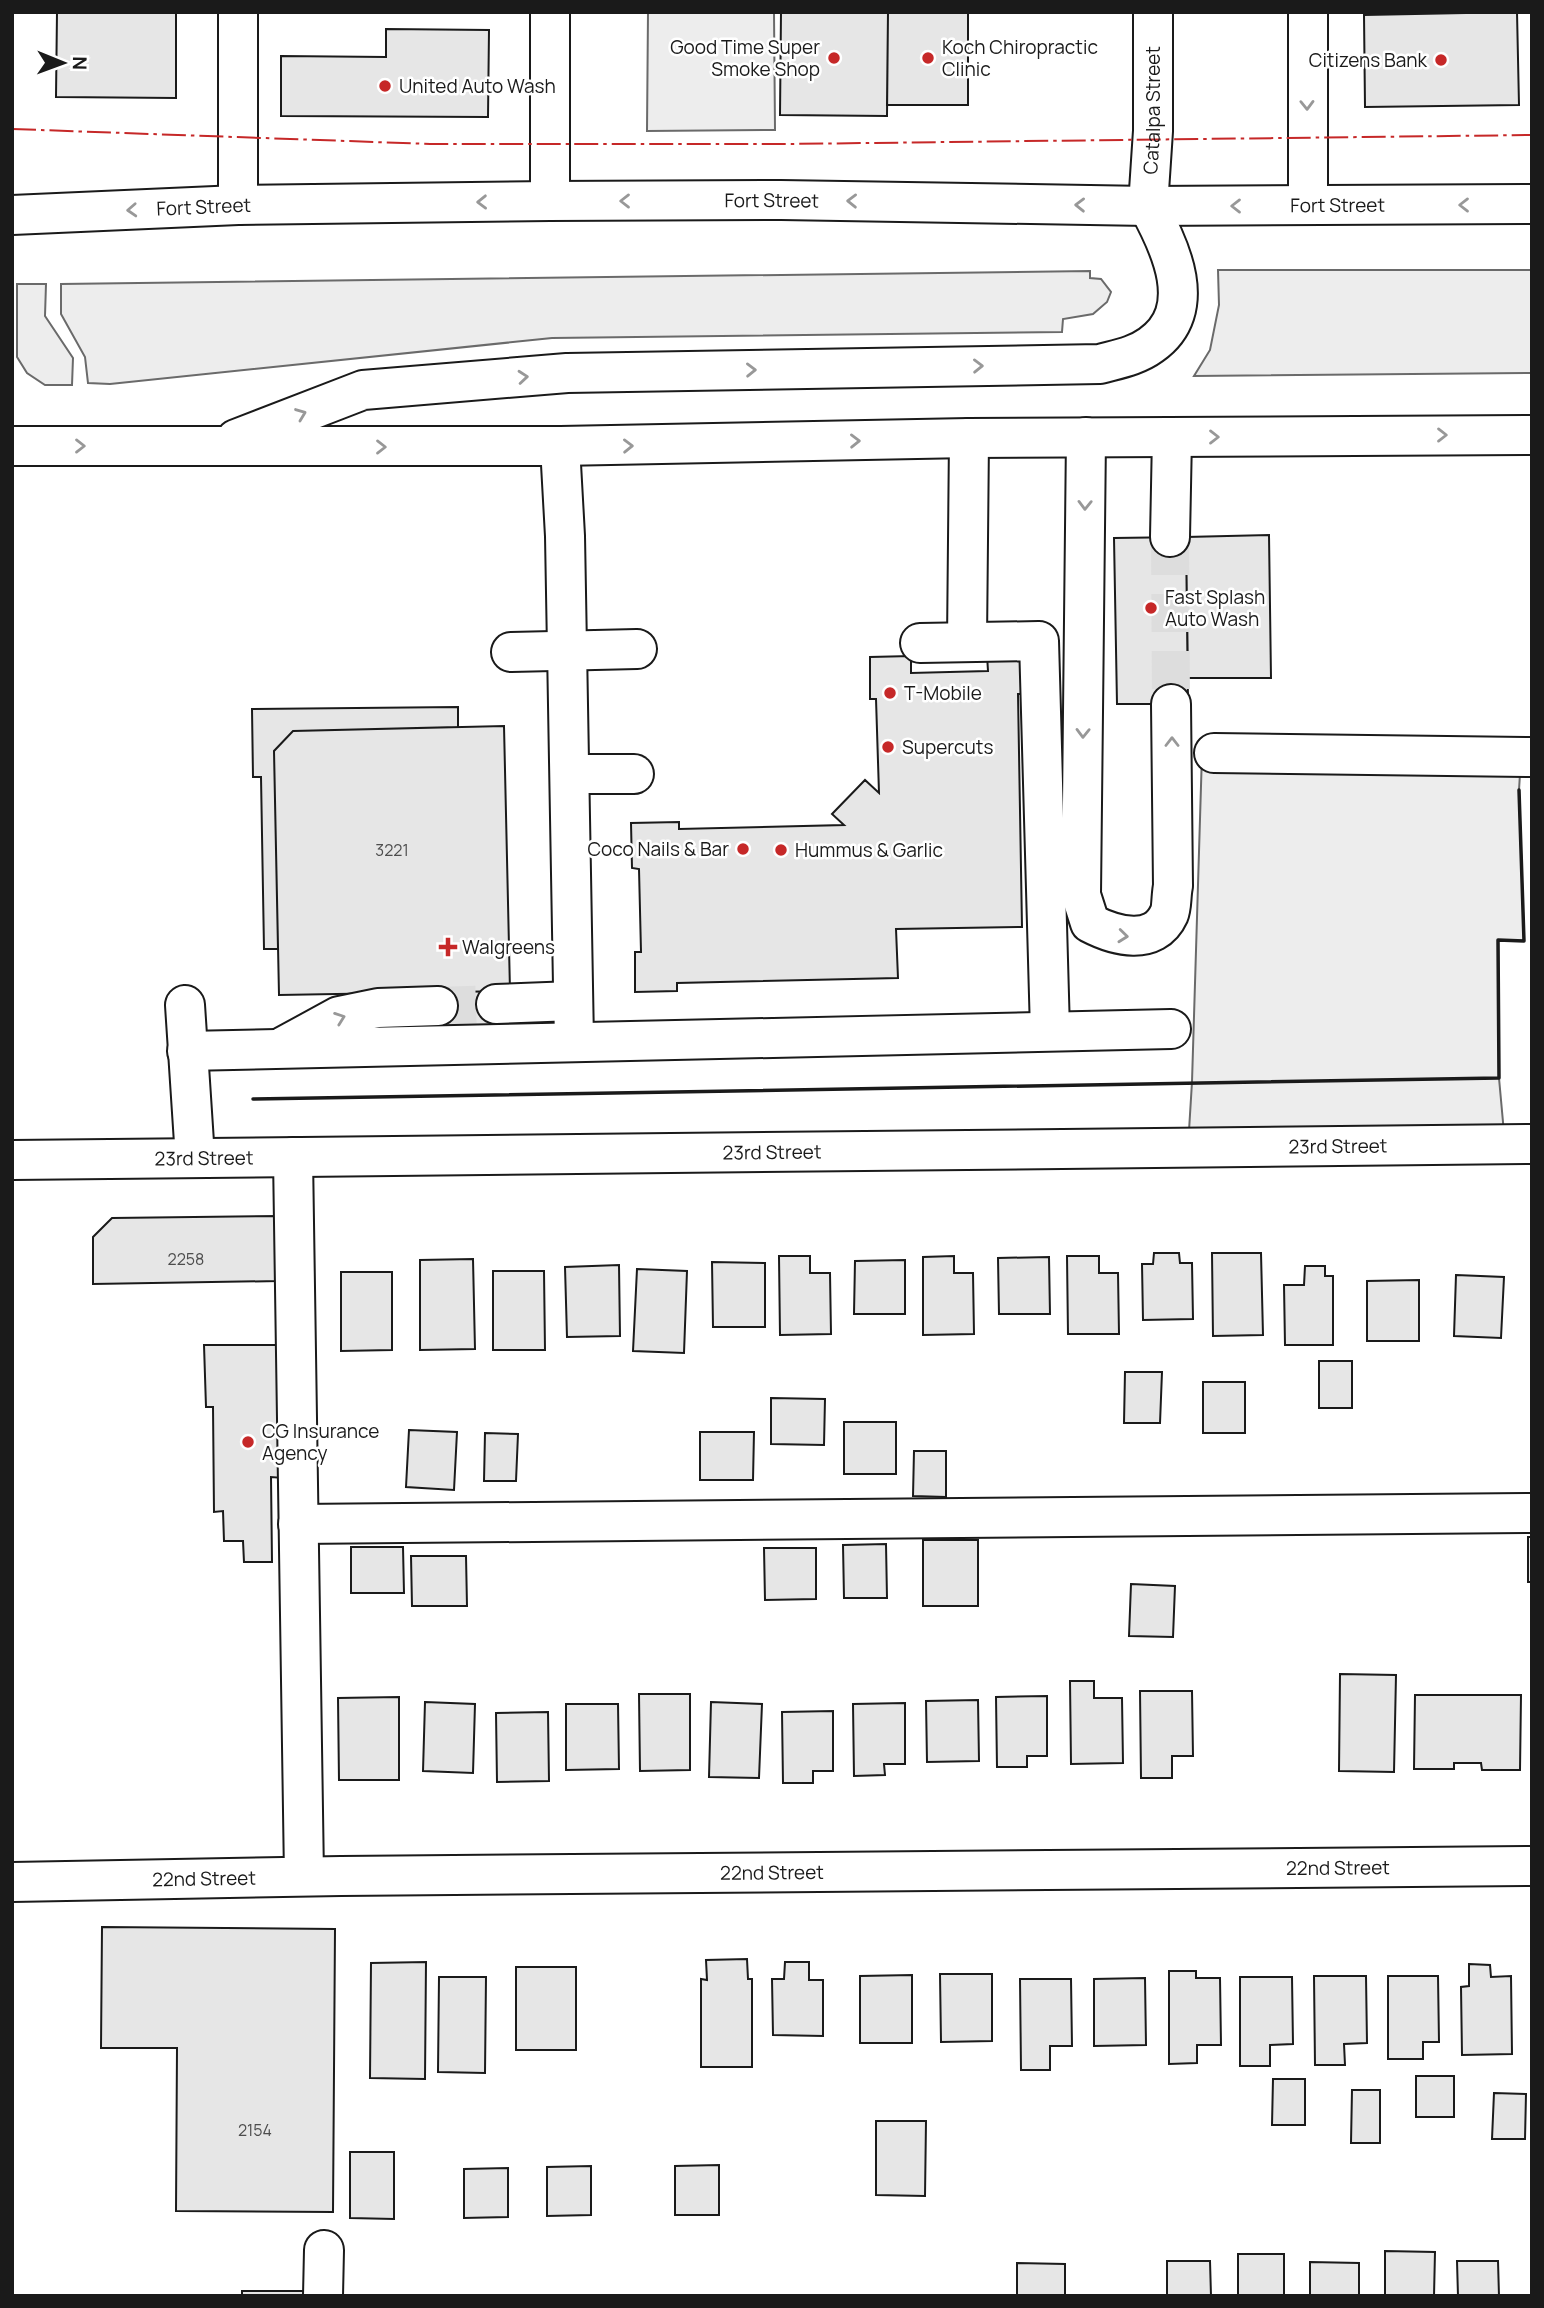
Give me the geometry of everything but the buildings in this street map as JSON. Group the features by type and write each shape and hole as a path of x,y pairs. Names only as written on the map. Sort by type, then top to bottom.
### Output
{"main road":[{"path":"238,12 238,205"},
{"path":"550,12 550,201"},
{"name":"Catalpa Street","path":"1148,206 1153,131 1153,12"},
{"path":"1308,12 1308,205"},
{"name":"Fort Street","path":"12,215 238,205 550,201 781,200 1148,206 1532,204"},
{"path":"214,447 363,390 567,373 1100,364 1135,354 1154,344 1174,314 1177,271 1168,243 1148,206"},
{"path":"12,446 559,446 969,438 1532,435"},
{"path":"1086,437 1081,895 1090,923 1110,934 1136,937 1152,933 1168,915 1173,886 1171,704"},
{"path":"1170,537 1172,437"},
{"path":"967,642 969,438"},
{"path":"559,446 567,651 573,1022"},
{"path":"920,643 1039,641 1050,1031"},
{"path":"511,652 637,649"},
{"path":"1214,753 1532,757"},
{"path":"569,774 634,774"},
{"path":"185,1005 195,1158"},
{"path":"279,1049 339,1016 378,1008 438,1016 376,1030 337,1048"},
{"path":"496,1014 573,1022 1050,1031 1171,1029"},
{"path":"187,1051 337,1048 573,1022"},
{"name":"23rd Street","path":"12,1160 1532,1143"},
{"path":"293,1157 304,1876"},
{"path":"298,1524 1532,1513"},
{"name":"22nd Street","path":"12,1882 304,1876 1532,1866"},
{"path":"323,2296 324,2250"}],"shaded area":[{"path":"648,12 774,12 775,130 647,131"},
{"path":"1218,270 1532,270 1532,373 1194,376 1210,350 1219,305"},
{"path":"1090,271 1090,278 1101,279 1111,292 1107,302 1093,314 1063,319 1062,332 552,338 110,384 88,383 85,357 61,314 61,284"},
{"path":"17,284 46,284 45,316 73,358 72,385 45,385 27,373 17,357"},
{"path":"1202,753 1521,758 1519,790 1524,941 1498,940 1499,1078 1505,1144 1188,1147"}],"tunnel":[{"path":"1170,537 1171,704"},
{"path":"438,1006 496,1004"}],"wall":[{"path":"253,1099 1499,1078 1498,940 1524,941 1519,790"}],"power":[{"path":"12,129 430,144 785,144 1532,135"}],"place":[{"name":"Good Time Super Smoke Shop","path":"834,58"},
{"name":"Koch Chiropractic Clinic","path":"928,58"},
{"name":"Citizens Bank","path":"1441,60"},
{"name":"United Auto Wash","path":"385,86"},
{"name":"Fast Splash Auto Wash","path":"1151,608"},
{"name":"T-Mobile","path":"890,693"},
{"name":"Supercuts","path":"888,747"},
{"name":"Coco Nails & Bar","path":"743,849"},
{"name":"Hummus & Garlic","path":"781,850"},
{"name":"Walgreens","path":"448,947"},
{"name":"CG Insurance Agency","path":"248,1442"}]}
